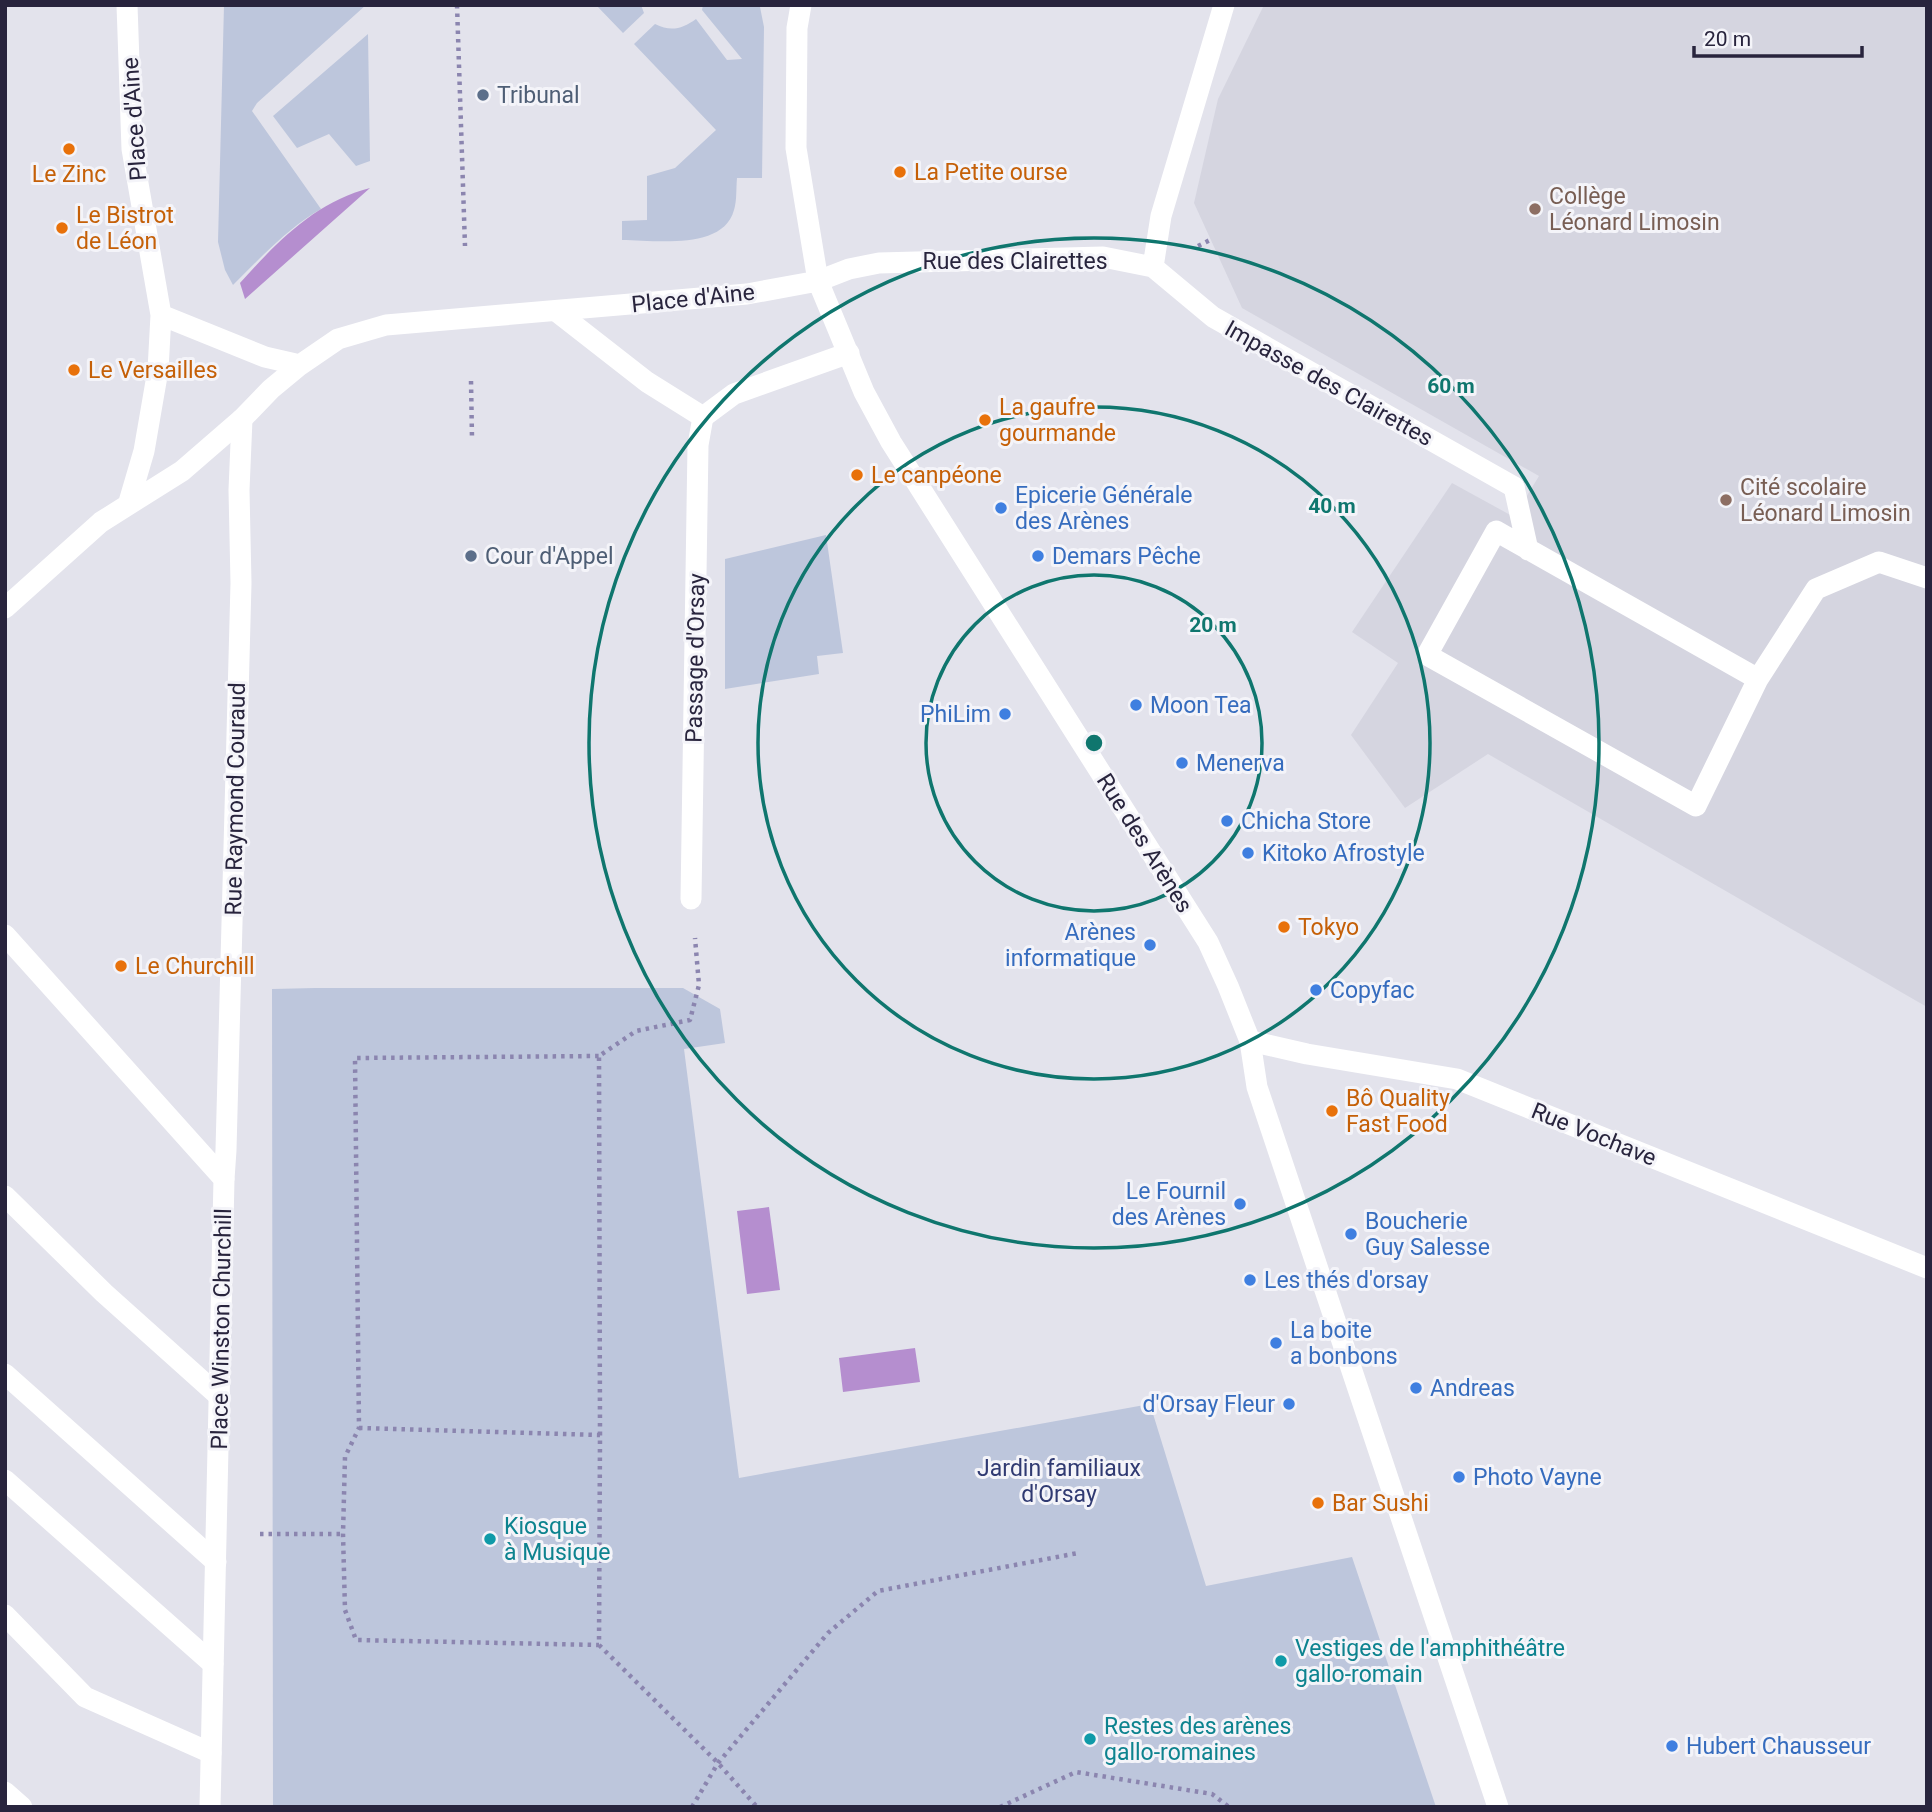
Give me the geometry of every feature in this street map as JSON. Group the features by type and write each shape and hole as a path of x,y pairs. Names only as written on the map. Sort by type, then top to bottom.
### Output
{"street":[{"name":"Place d'Aine","path":"127,5 132,149 160,315 158,370 144,451 129,502"},
{"path":"785,5 797,28"},
{"path":"801,5 797,28 796,148 818,281"},
{"path":"1153,267 1161,216 1224,5"},
{"name":"Rue des Clairettes","path":"818,281 849,269 879,263 1102,257 1153,267"},
{"name":"Impasse des Clairettes","path":"1153,267 1213,317 1514,487 1528,550"},
{"name":"Place d'Aine","path":"5,608 101,522 182,471 243,419 271,388 338,339 386,325 747,294 818,281"},
{"name":"Rue des Arènes","path":"818,281 864,392 891,442 1208,942 1228,986 1250,1041 1257,1087 1498,1807"},
{"path":"556,311 647,382 703,417 734,394 849,353"},
{"path":"160,315 265,357 300,365"},
{"name":"Passage d'Orsay","path":"691,899 698,444 703,417"},
{"name":"Rue Raymond Couraud","path":"223,1179 226,1150 241,583 239,490 243,419"},
{"path":"1758,679 1496,531 1427,655 1696,806 1758,679 1816,589 1879,562 1927,578"},
{"name":"Place Winston Churchill","path":"5,935 223,1179 210,1807"},
{"name":"Rue Vochave","path":"1250,1041 1307,1054 1457,1079 1927,1268"},
{"path":"5,1196 104,1293 219,1397"},
{"path":"5,1374 216,1562"},
{"path":"5,1480 214,1664"},
{"path":"5,1615 85,1697 211,1753"},
{"path":"5,1792 22,1807"}],"path":[{"path":"457,5 465,246"},
{"path":"471,381 472,438"},
{"path":"691,899 699,985 690,1020 636,1031 599,1056 355,1058 359,1428 345,1457 345,1609 356,1640 599,1644 718,1763 757,1807"},
{"path":"599,1056 599,1644"},
{"path":"359,1428 600,1435"},
{"path":"260,1534 343,1535"},
{"path":"692,1807 718,1763 828,1633 878,1591 1078,1553"},
{"path":"1000,1807 1076,1772 1212,1794 1229,1807"}],"shaded area":[{"name":"Cité scolaire Léonard Limosin","path":"1264,5 1927,5 1927,1007 1488,754 1405,808 1351,735 1398,663 1352,632 1452,483 1514,517 1539,476 1242,308 1194,203 1218,99"},
{"path":"370,188 245,299 240,283 298,225 332,203"},
{"path":"769,1207 780,1290 747,1294 737,1211"},
{"path":"915,1348 920,1382 843,1392 839,1358"}],"green space":[{"path":"224,5 366,5 257,103 252,111 321,209 286,234 233,285 225,270 218,242"},
{"path":"596,5 641,5 644,13 623,33"},
{"path":"703,5 760,7 764,27 762,178 737,178 734,210 727,223 716,232 702,238 686,240 622,240 622,221 647,220 647,176 675,168 716,130 634,44 655,24 676,28 696,19 727,60 742,59 702,10"},
{"path":"368,34 370,161 356,166 329,134 297,148 273,116"},
{"path":"826,535 843,653 817,656 819,674 725,689 725,559"},
{"name":"Jardin familiaux d'Orsay","path":"683,988 720,1009 725,1043 684,1049 739,1478 1150,1404 1206,1586 1352,1557 1436,1807 273,1807 272,989"}],"place":[{"name":"Tribunal","path":"483,95"},
{"name":"Le Zinc","path":"69,149"},
{"name":"La Petite ourse","path":"900,172"},
{"name":"Collège Léonard Limosin","path":"1535,209"},
{"name":"Le Bistrot de Léon","path":"62,228"},
{"name":"Le Versailles","path":"74,370"},
{"name":"La gaufre gourmande","path":"985,420"},
{"name":"Le canpéone","path":"857,475"},
{"name":"Cité scolaire Léonard Limosin","path":"1726,500"},
{"name":"Epicerie Générale des Arènes","path":"1001,508"},
{"name":"Cour d'Appel","path":"471,556"},
{"name":"Demars Pêche","path":"1038,556"},
{"name":"Moon Tea","path":"1136,705"},
{"name":"PhiLim","path":"1005,714"},
{"name":"Menerva","path":"1182,763"},
{"name":"Chicha Store","path":"1227,821"},
{"name":"Kitoko Afrostyle","path":"1248,853"},
{"name":"Tokyo","path":"1284,927"},
{"name":"Arènes informatique","path":"1150,945"},
{"name":"Le Churchill","path":"121,966"},
{"name":"Copyfac","path":"1316,990"},
{"name":"Bô Quality Fast Food","path":"1332,1111"},
{"name":"Le Fournil des Arènes","path":"1240,1204"},
{"name":"Boucherie Guy Salesse","path":"1351,1234"},
{"name":"Les thés d'orsay","path":"1250,1280"},
{"name":"La boite a bonbons","path":"1276,1343"},
{"name":"Andreas","path":"1416,1388"},
{"name":"d'Orsay Fleur","path":"1289,1404"},
{"name":"Photo Vayne","path":"1459,1477"},
{"name":"Bar Sushi","path":"1318,1503"},
{"name":"Kiosque à Musique","path":"490,1539"},
{"name":"Vestiges de l'amphithéâtre gallo-romain","path":"1281,1661"},
{"name":"Restes des arènes gallo-romaines","path":"1090,1739"},
{"name":"Hubert Chausseur","path":"1672,1746"}]}
